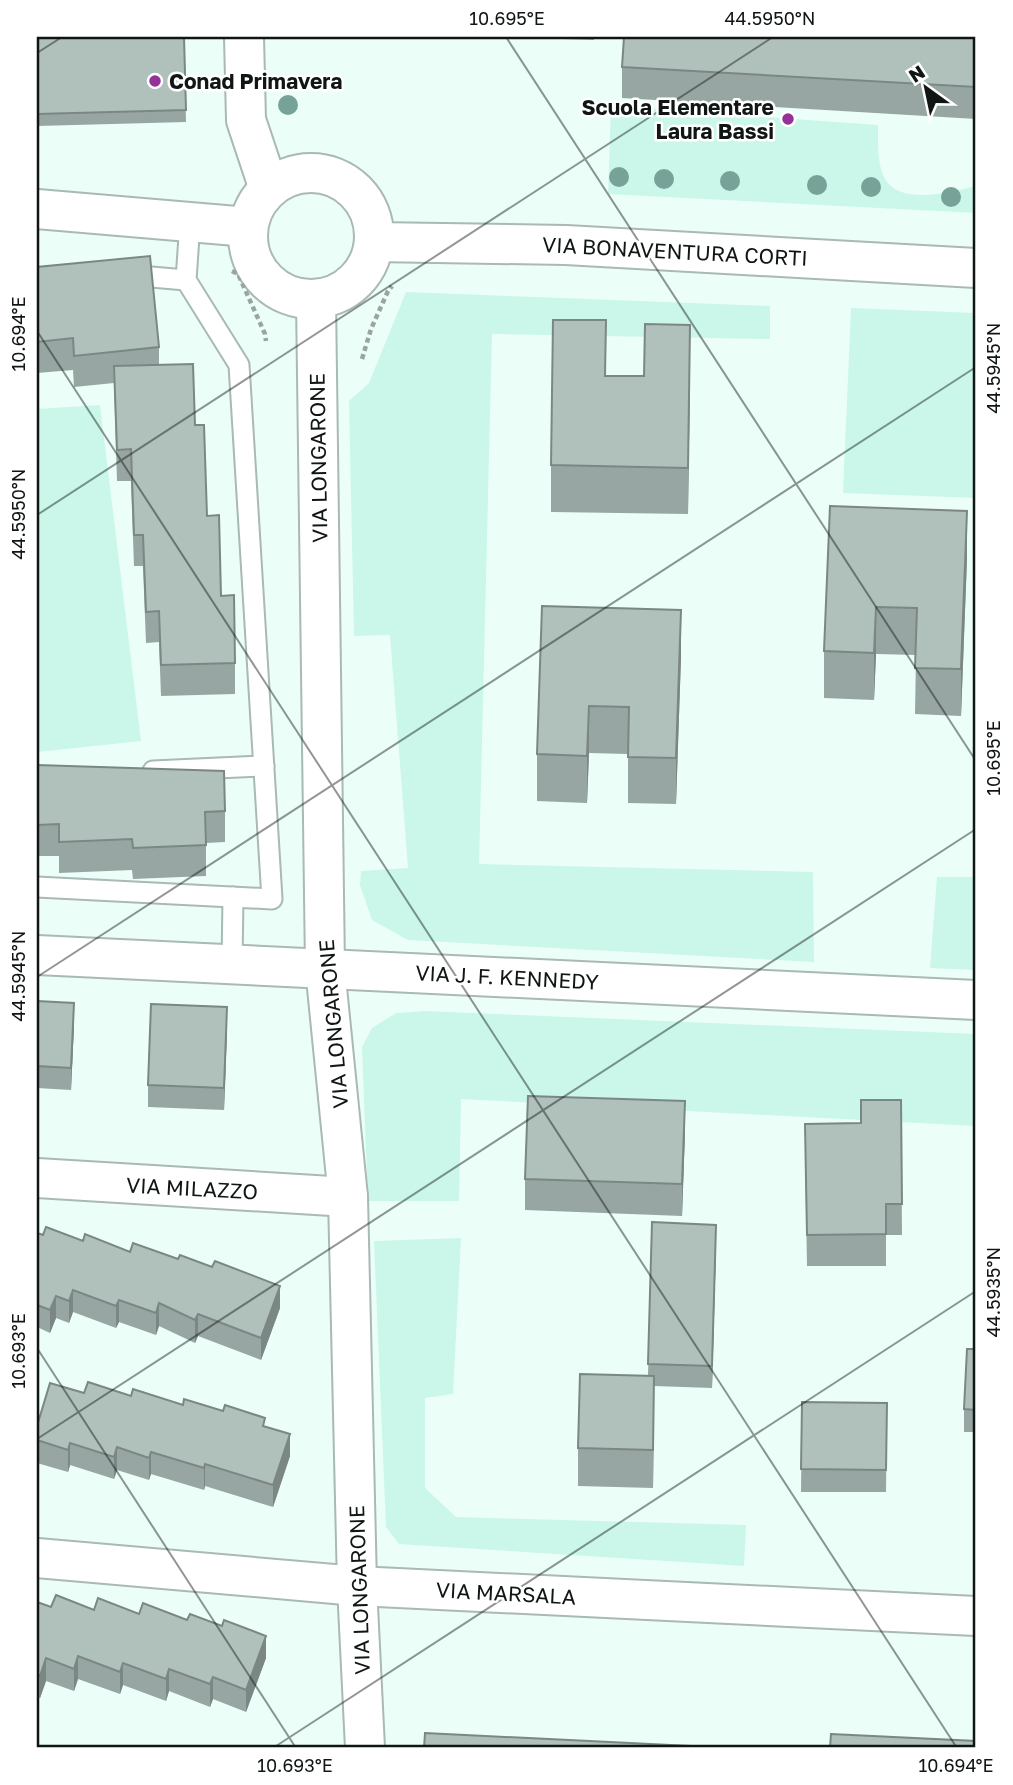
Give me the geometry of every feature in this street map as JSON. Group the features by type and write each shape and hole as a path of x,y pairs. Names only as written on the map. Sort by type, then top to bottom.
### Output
{"street":[{"path":"244,37 246,120 269,189"},
{"path":"303,173 326,174 348,184 367,206 372,217 374,242 365,272 336,295 316,300 289,296 277,290 261,276 249,250 248,227 254,207 269,189 283,178 303,173"},
{"path":"37,209 189,240 248,227"},
{"name":"VIA BONAVENTURA CORTI","path":"374,242 566,245 976,268"},
{"name":"VIA LONGARONE","path":"316,300 325,968 348,1197 365,1748"},
{"name":"VIA J. F. KENNEDY","path":"37,955 976,1000"},
{"name":"VIA MILAZZO","path":"37,1178 348,1197"},
{"name":"VIA MARSALA","path":"37,1558 358,1586 976,1616"}],"lane":[{"path":"37,887 272,899 239,365 186,280 189,240"},
{"path":"105,274 186,280"},
{"path":"130,772 264,766"},
{"path":"232,964 233,897"}],"path":[{"path":"189,240 206,260 238,274 265,334 267,346"},
{"path":"316,383 355,383 371,329 388,291 394,284"}],"green space":[{"path":"611,106 878,125 881,167 885,179 892,187 914,195 927,195 976,186 976,213 608,194"},
{"path":"406,292 770,306 770,339 492,334 479,864 813,872 814,962 408,940 372,920 360,885 361,871 408,868 390,635 354,636 349,401 369,383"},
{"path":"851,308 976,313 976,498 843,493"},
{"path":"100,405 141,741 37,752 37,409"},
{"path":"937,877 976,877 976,970 930,968"},
{"path":"425,1011 976,1034 976,1126 461,1099 459,1201 368,1201 362,1047 372,1028 396,1013"},
{"path":"461,1238 453,1394 425,1398 425,1488 456,1517 746,1525 744,1566 399,1544 386,1527 374,1241"}],"building":[{"path":"37,37 184,37 186,110 37,114"},
{"path":"624,37 976,37 976,87 622,67"},
{"path":"150,256 159,347 74,356 73,338 37,342 37,267"},
{"path":"553,320 606,320 605,376 644,376 645,324 690,325 688,468 551,465"},
{"path":"193,364 195,425 204,425 207,516 219,515 221,596 234,595 235,663 161,665 159,611 146,612 143,535 134,535 131,449 117,450 114,366"},
{"path":"830,506 967,511 961,669 915,668 917,608 876,607 874,653 824,651"},
{"path":"542,606 681,610 676,758 628,757 629,707 589,706 587,756 537,754"},
{"path":"37,765 224,771 225,811 205,812 206,845 133,848 132,839 59,842 59,824 37,825"},
{"path":"37,1001 74,1003 71,1068 37,1066"},
{"path":"151,1004 227,1007 224,1088 148,1085"},
{"path":"528,1096 685,1101 682,1184 525,1179"},
{"path":"861,1100 901,1100 902,1204 886,1204 886,1234 807,1235 805,1124 861,1123"},
{"path":"975,1144 976,1250 974,1250"},
{"path":"652,1222 716,1225 712,1366 648,1364"},
{"path":"46,1227 83,1241 85,1234 130,1252 133,1243 178,1259 180,1255 212,1267 215,1261 280,1286 261,1338 198,1314 195,1320 159,1303 156,1313 119,1300 116,1306 73,1290 69,1301 56,1296 50,1310 37,1305 37,1233 43,1235"},
{"path":"967,1349 976,1349 976,1410 964,1409"},
{"path":"580,1374 654,1376 653,1450 578,1448"},
{"path":"88,1382 131,1396 133,1389 183,1405 184,1399 223,1411 225,1405 265,1418 263,1426 290,1434 273,1485 205,1464 204,1468 151,1452 149,1458 117,1447 114,1457 70,1443 68,1450 37,1440 37,1426 50,1383 84,1393"},
{"path":"802,1402 887,1403 886,1470 801,1469"},
{"path":"56,1595 94,1610 98,1598 139,1614 143,1603 187,1620 190,1614 222,1626 224,1620 266,1636 246,1690 213,1677 210,1684 169,1669 166,1679 123,1663 120,1672 78,1656 74,1669 46,1658 40,1676 37,1675 37,1602 51,1607"},
{"path":"425,1733 732,1748 424,1748"},
{"path":"831,1734 976,1741 976,1748 830,1748"}],"place":[{"name":"Conad Primavera","path":"155,81"},
{"name":"Scuola Elementare Laura Bassi","path":"788,119"}]}
